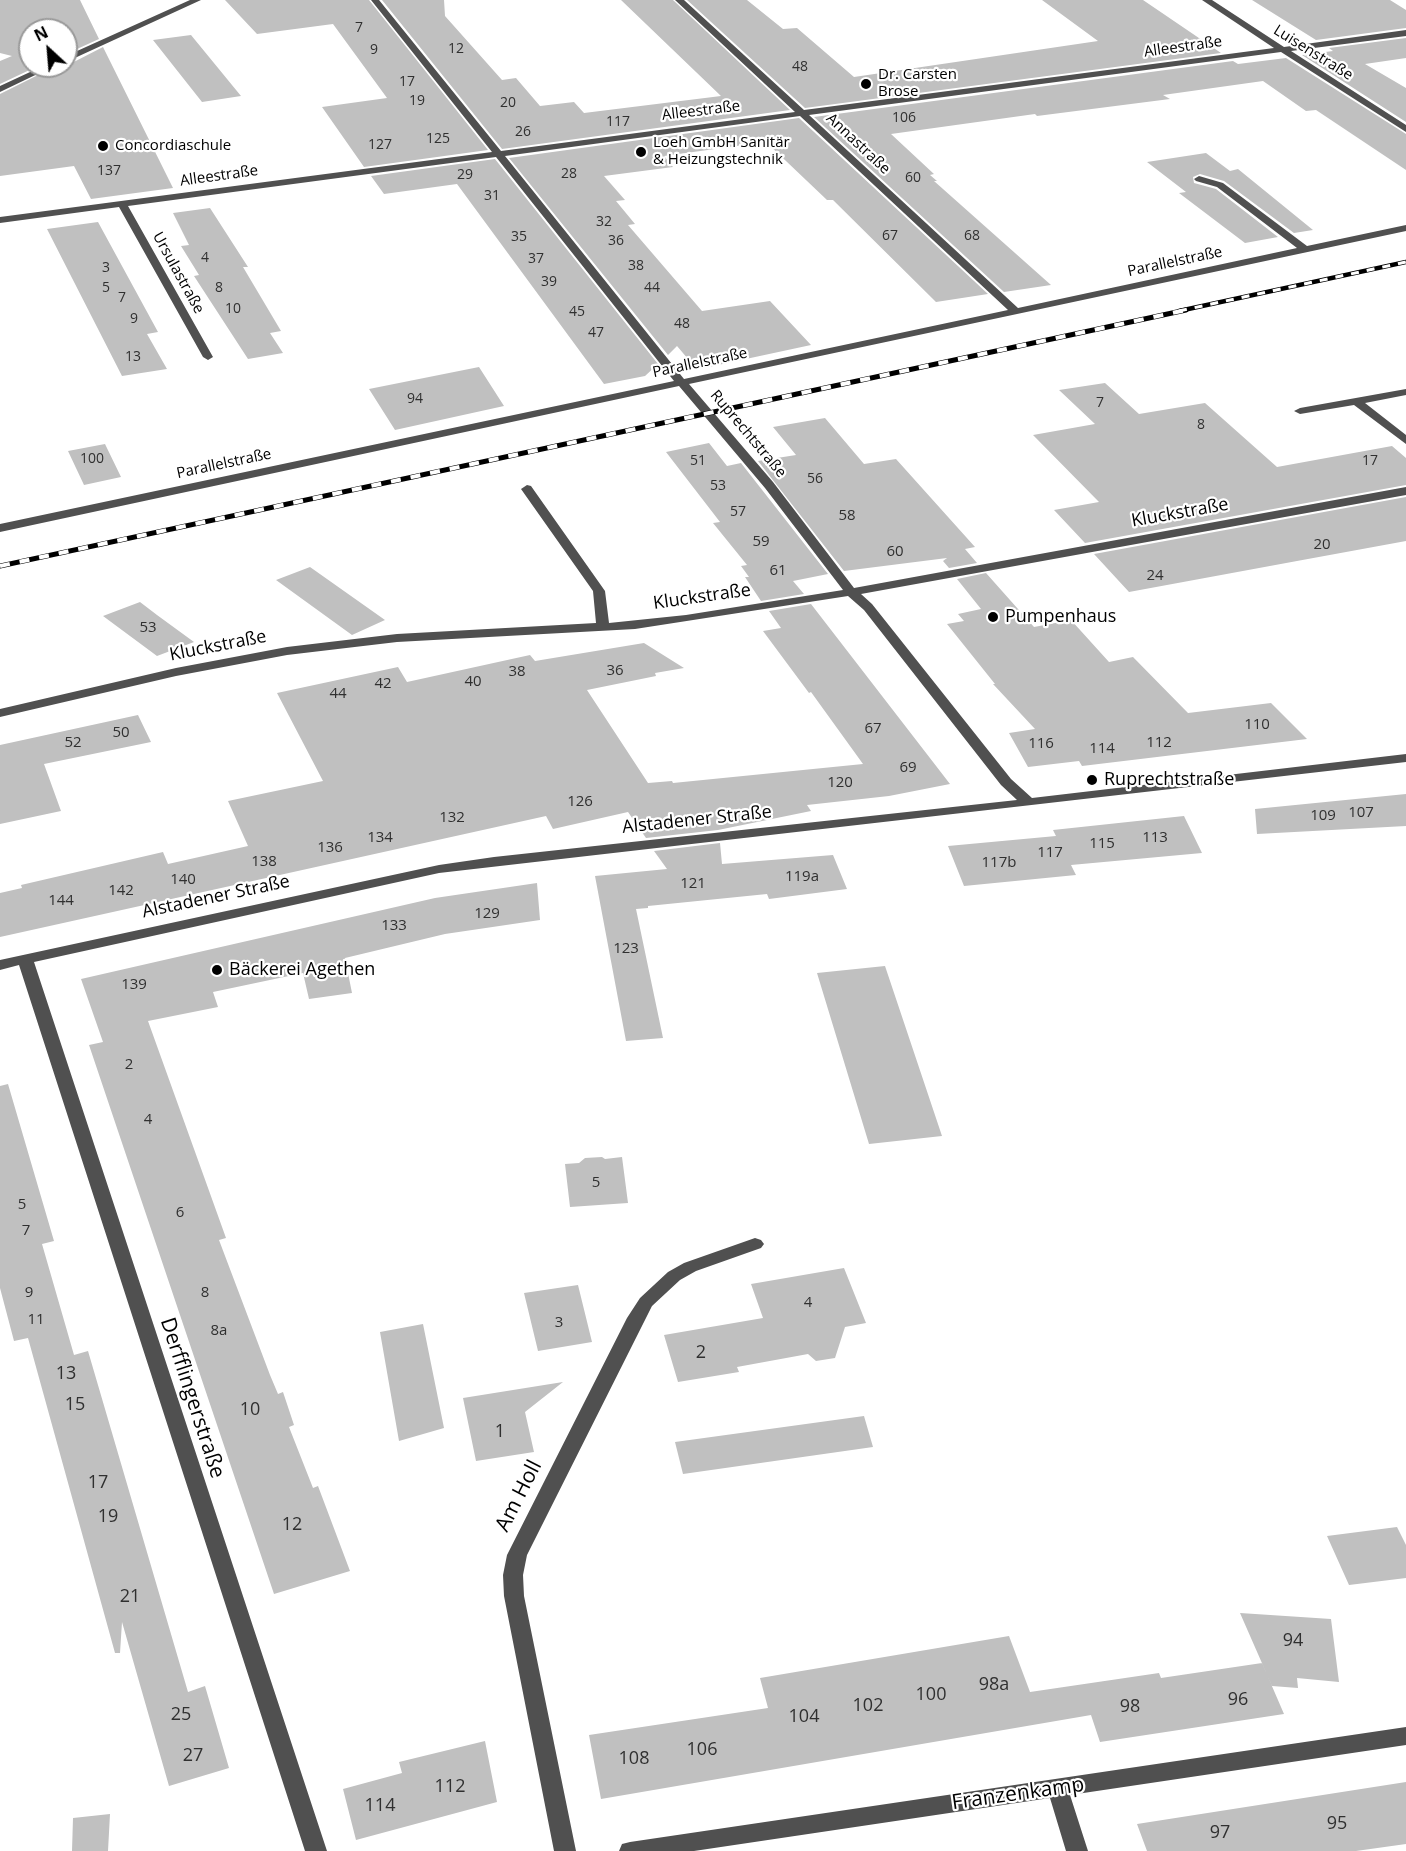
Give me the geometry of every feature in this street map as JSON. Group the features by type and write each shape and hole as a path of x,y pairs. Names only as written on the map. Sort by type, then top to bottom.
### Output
{"street":[{"path":"78,54 197,0"},
{"name":"Ruprechtstraße","path":"375,0 681,382 769,485 851,592 868,608 1006,782 1029,803"},
{"name":"Annastraße","path":"679,0 1016,311"},
{"name":"Luisenstraße","path":"1206,0 1406,129"},
{"name":"Alleestraße","path":"0,220 1406,33"},
{"path":"0,89 24,78"},
{"path":"1199,179 1220,185 1306,250"},
{"name":"Ursulastraße","path":"122,204 208,357"},
{"name":"Parallelstraße","path":"0,528 1406,228"},
{"path":"1300,411 1406,392"},
{"path":"1356,401 1406,441"},
{"path":"527,489 599,591 603,627"},
{"name":"Kluckstraße","path":"0,713 176,672 288,651 397,638 603,627 686,619 851,592 1406,491"},
{"name":"Alstadener Straße","path":"0,965 440,869 494,861 1029,803 1406,758"},
{"name":"Derfflingerstraße","path":"25,959 316,1851"},
{"name":"Am Holl","path":"565,1851 514,1596 513,1575 517,1555 646,1302 660,1288 690,1267 755,1244"},
{"name":"Franzenkamp","path":"630,1851 1406,1736"},
{"path":"1058,1789 1077,1851"}],"building":[{"path":"0,0 80,0 99,39 78,49 78,18 18,18 18,75 0,84 0,61 12,56 0,53"},
{"path":"225,0 369,0 488,150 364,167 322,107 387,98 333,24 257,34"},
{"path":"382,0 444,0 445,16 502,80 516,78 540,106 574,102 584,113 721,96 621,0 673,0 790,110 502,149"},
{"path":"687,0 747,0 783,29 797,28 854,77 1098,41 1042,0 1143,0 1221,53 805,108"},
{"path":"1252,0 1390,0 1406,10 1406,28 1316,40"},
{"path":"191,35 241,96 202,102 153,40"},
{"path":"1406,38 1406,58 1365,64 1406,88 1406,122 1302,55 1333,51 1329,48"},
{"name":"Concordiaschule","path":"103,47 173,188 91,199 74,166 0,176 0,94 32,78 78,78 78,60"},
{"path":"1286,58 1406,134 1406,170 1316,110 1306,111 1263,81 1163,95 1170,99 1037,116 1035,114 891,134 934,174 930,175 937,181 934,181 1051,285 1004,292 814,117 1233,61 1238,64"},
{"path":"799,118 988,294 936,302 833,200 827,200 766,142 664,156 673,167 604,176 625,200 616,201 635,224 628,225 702,311 770,301 811,345 704,368 694,366 677,346 668,355 509,158"},
{"path":"1206,153 1230,171 1238,169 1313,230 1294,233 1224,181 1200,174 1193,177 1194,183 1216,189 1278,237 1245,243 1179,193 1186,192 1147,162"},
{"path":"495,159 658,364 645,376 604,384 457,184 384,194 371,176"},
{"path":"210,208 248,267 243,267 281,331 270,333 283,353 248,359 194,276 199,275 181,246 189,245 173,213"},
{"path":"98,222 158,332 147,334 167,369 122,376 47,229"},
{"path":"479,367 504,406 395,430 369,389"},
{"path":"1105,383 1139,414 1205,403 1277,467 1392,446 1406,458 1406,485 1085,543 1054,510 1099,502 1033,435 1095,424 1059,390"},
{"path":"825,418 864,464 896,459 975,547 965,549 977,563 949,568 943,561 947,558 844,571 758,461 796,455 773,427"},
{"path":"709,443 727,466 741,463 828,574 793,581 804,594 761,601 745,577 749,577 741,566 747,565 713,523 720,522 666,452"},
{"path":"105,444 121,477 84,485 68,451"},
{"path":"1406,497 1406,541 1129,592 1094,554"},
{"path":"310,567 385,620 352,635 276,580"},
{"path":"986,573 1034,627 1071,620 1109,662 1133,657 1188,713 1271,703 1307,739 1082,766 1079,761 1028,767 1009,733 1035,729 993,684 995,684 947,624 964,621 958,614 981,609 957,579"},
{"path":"140,602 194,642 157,656 103,616"},
{"path":"811,604 950,784 889,796 807,805 811,811 718,830 646,838 628,812 553,829 546,816 0,937 0,893 22,888 21,885 163,852 168,864 248,846 228,801 323,781 277,693 398,667 407,682 530,655 535,661 644,643 684,668 587,690 648,783 672,781 673,783 863,764 763,631 781,628 769,611"},
{"path":"138,715 151,742 44,764 61,811 0,824 0,745"},
{"path":"1406,794 1406,826 1257,834 1255,809"},
{"path":"1184,816 1202,853 1071,865 1076,875 964,886 948,846 1056,836 1053,830"},
{"path":"720,843 722,864 833,855 847,889 769,899 767,894 636,909 663,1038 626,1041 595,876 667,869 654,851"},
{"path":"537,883 540,920 445,934 345,958 352,993 309,999 303,973 213,992 218,1007 148,1021 226,1238 219,1240 278,1394 283,1392 294,1425 289,1427 313,1488 318,1486 350,1571 274,1594 89,1045 103,1042 81,979 435,898"},
{"path":"885,966 942,1136 869,1144 817,973"},
{"path":"8,1084 54,1241 42,1244 74,1355 88,1351 188,1692 205,1686 229,1768 169,1786 122,1622 120,1653 115,1653 28,1338 14,1341 0,1288 0,1086"},
{"path":"602,1157 605,1159 622,1157 628,1203 570,1207 565,1164 579,1163 585,1158"},
{"path":"844,1268 866,1323 845,1327 835,1358 816,1361 808,1354 737,1367 739,1372 678,1382 664,1335 763,1318 751,1284"},
{"path":"578,1285 592,1342 538,1351 524,1293"},
{"path":"423,1324 444,1428 399,1441 380,1332"},
{"path":"563,1382 525,1412 534,1452 476,1461 463,1398"},
{"path":"864,1416 873,1447 683,1474 675,1442"},
{"path":"1397,1527 1406,1545 1406,1578 1349,1585 1327,1536"},
{"path":"1240,1613 1331,1619 1339,1682 1297,1678 1298,1688 1272,1686"},
{"path":"1009,1636 1030,1692 1159,1673 1161,1678 1262,1663 1284,1714 1100,1742 1091,1715 601,1799 589,1735 768,1708 760,1678"},
{"path":"485,1741 497,1802 356,1840 343,1789 402,1773 399,1762"},
{"path":"1406,1782 1406,1844 1356,1851 1147,1851 1137,1824"},
{"path":"110,1814 108,1851 72,1851 73,1818"}],"railway":[{"path":"1179,311 1406,262"},
{"path":"0,566 1186,310"}],"place":[{"name":"Dr. Carsten Brose","path":"866,84"},
{"name":"Concordiaschule","path":"103,146"},
{"name":"Loeh GmbH Sanitär & Heizungstechnik","path":"641,152"},
{"name":"Pumpenhaus","path":"993,617"},
{"name":"Ruprechtstraße","path":"1092,780"},
{"name":"Bäckerei Agethen","path":"217,970"}]}
